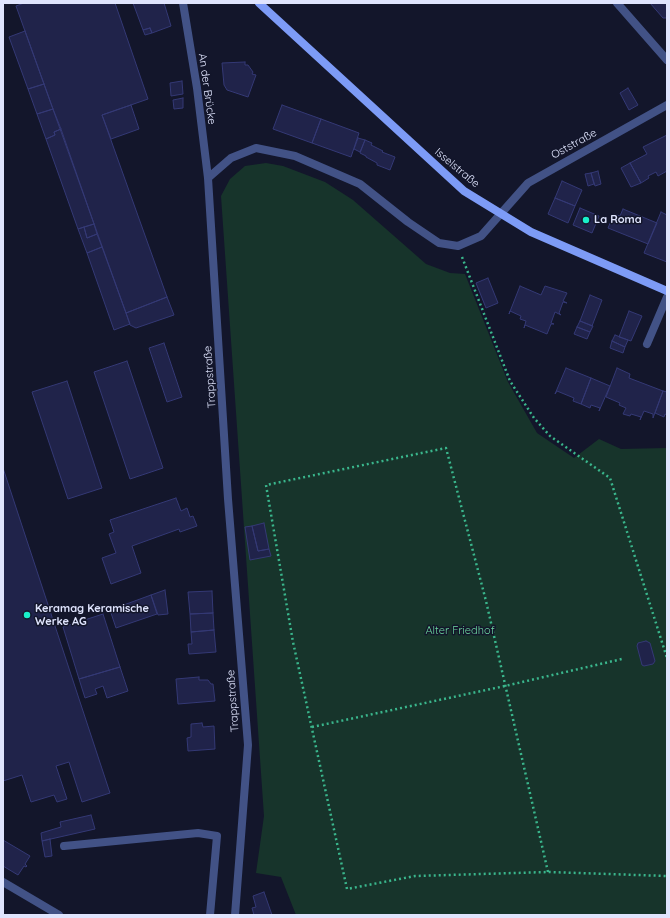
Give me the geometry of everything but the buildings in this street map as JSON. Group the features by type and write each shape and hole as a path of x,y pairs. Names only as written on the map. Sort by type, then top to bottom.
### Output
{"main road":[{"name":"Isselstraße","path":"258,3 464,191 531,232 667,291"}],"street":[{"name":"An der Brücke","path":"183,3 197,88 208,178"},
{"path":"617,3 667,60"},
{"name":"Oststraße","path":"500,213 528,183 667,105"},
{"path":"208,178 232,158 256,148 295,156 360,184 408,222 439,243 458,246 481,236 500,213"},
{"name":"Trappstraße","path":"208,178 228,499 248,745 235,915"},
{"path":"647,344 667,297"},
{"path":"64,846 198,833 217,836 210,915"},
{"path":"3,882 46,911 59,915"}],"path":[{"path":"458,246 510,381 534,418 550,436 610,478 667,658"},
{"path":"548,872 486,601 446,448 266,485 293,642 347,889 415,876 548,872 667,876"},
{"path":"312,727 505,686 622,659"}],"green space":[{"name":"Alter Friedhof","path":"266,163 283,166 325,182 353,200 426,264 450,273 465,274 508,382 537,433 574,458 599,439 621,449 667,448 667,915 296,915 281,877 256,873 264,816 221,196 230,179 245,166"}],"place":[{"name":"La Roma","path":"586,220"},
{"name":"Keramag Keramische Werke AG","path":"27,615"}]}
